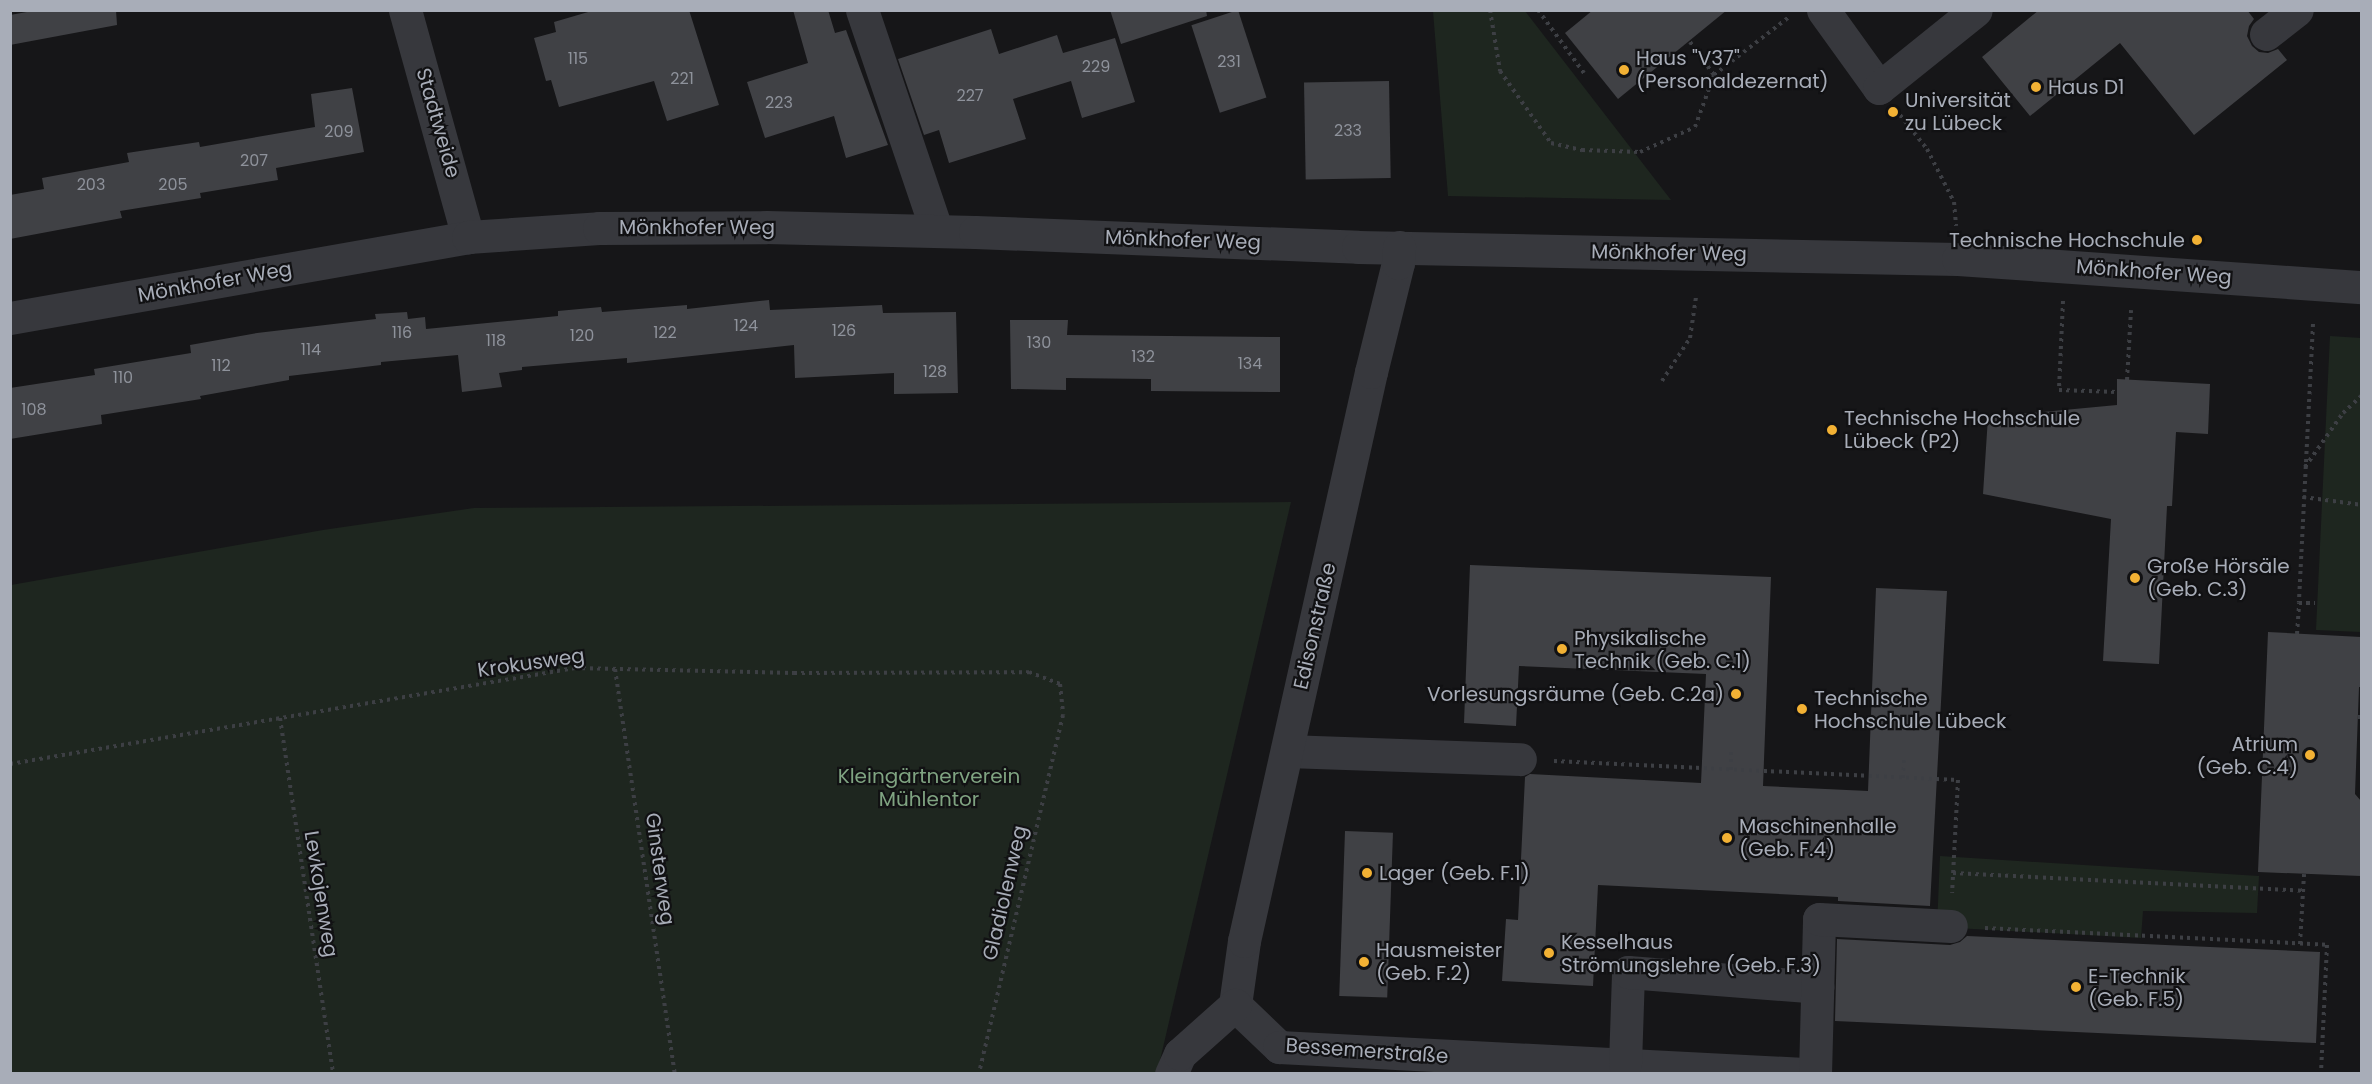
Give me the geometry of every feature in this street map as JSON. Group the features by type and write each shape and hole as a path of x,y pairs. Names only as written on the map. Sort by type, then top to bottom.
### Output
{"street":[{"name":"Stadtweide","path":"405,10 468,237"},
{"path":"862,10 937,231"},
{"path":"1823,10 1879,88 1976,10"},
{"path":"2266,34 2297,10"},
{"name":"Mönkhofer Weg","path":"10,318 468,237 599,228 766,227 1399,248 1958,259 2361,287"},
{"name":"Edisonstraße","path":"1235,1005 1244,941 1398,263 1399,248"},
{"path":"1287,751 1520,759"},
{"path":"1815,1074 1820,919 1951,926"},
{"path":"1625,1064 1628,972 1817,987"},
{"path":"1171,1074 1180,1054 1235,1005"},
{"name":"Bessemerstraße","path":"1235,1005 1279,1047 1804,1074"}],"path":[{"path":"1490,10 1500,71 1551,142 1582,150 1640,152 1695,127 1714,75 1797,10"},
{"path":"1538,10 1584,73"},
{"path":"1690,42 1714,75"},
{"path":"1879,88 1927,149 1954,202 1956,232"},
{"path":"1662,381 1690,338 1696,297"},
{"path":"2062,306 2059,390 2117,392"},
{"path":"2127,380 2130,310"},
{"path":"2297,634 2313,324"},
{"path":"2305,468 2343,413 2361,395"},
{"path":"2303,497 2361,505"},
{"path":"2299,603 2315,603"},
{"name":"Krokusweg","path":"10,764 575,668 794,673 1029,672 1060,684"},
{"name":"Ginsterweg","path":"615,669 675,1074"},
{"name":"Gladiolenweg","path":"978,1074 1063,715 1060,684"},
{"name":"Levkojenweg","path":"280,718 333,1074"},
{"path":"1731,751 1731,771"},
{"path":"1520,759 1731,771 1958,780 1951,926 2327,945 2321,1074"},
{"path":"1903,778 1904,759"},
{"path":"1953,873 2304,891"},
{"path":"2300,944 2304,874"}],"green space":[{"path":"1433,11 1525,11 1671,200 1448,196"},
{"path":"2330,336 2361,338 2361,632 2316,630"},
{"name":"Kleingärtnerverein Mühlentor","path":"1291,502 1157,1073 11,1074 11,585 323,530 474,508"},
{"path":"1940,856 2259,876 2257,913 2143,911 2141,938 1937,927"}],"building":[{"path":"38,10 116,10 117,25 10,45 10,15"},
{"path":"595,10 689,10 719,105 667,121 654,81 559,107 551,80 546,81 534,38 556,32 554,22"},
{"path":"793,10 828,10 835,33 846,30 888,145 846,158 834,116 765,138 747,82 808,63"},
{"path":"1110,10 1206,10 1207,16 1121,44"},
{"path":"1238,10 1266,97 1220,113 1191,25"},
{"name":"Haus \"V37\" (Personaldezernat)","path":"1593,10 1727,10 1618,99 1565,33"},
{"path":"2039,10 2247,10 2254,19 2249,26 2247,36 2252,46 2259,52 2268,53 2278,49 2287,60 2194,135 2120,43 2030,116 1982,57"},
{"path":"991,29 999,54 1057,35 1063,53 1115,38 1135,102 1082,118 1071,81 1013,99 1026,139 949,163 939,130 924,135 898,59"},
{"path":"1389,81 1391,178 1306,179 1304,82"},
{"path":"352,88 364,152 276,168 278,180 200,193 201,198 120,211 122,218 10,239 10,195 44,189 42,178 129,162 127,153 199,142 200,147 315,127 311,94"},
{"path":"769,300 770,310 882,305 883,313 956,312 958,393 894,394 894,373 795,378 794,345 627,363 627,358 522,367 522,370 499,373 502,387 462,392 458,355 381,362 381,365 289,376 289,380 200,396 201,399 101,415 102,424 10,439 10,388 95,375 94,369 191,353 190,345 257,333 376,319 375,314 407,312 408,319 425,317 426,329 558,316 558,311 601,307 602,312 687,305 687,309"},
{"path":"1010,320 1068,320 1067,335 1280,337 1280,392 1151,391 1151,379 1066,378 1066,390 1011,389"},
{"name":"Große Hörsäle (Geb. C.3)","path":"2117,379 2210,384 2208,434 2176,432 2172,506 2167,506 2159,664 2103,661 2111,519 1983,494 1988,417 2117,405"},
{"path":"1470,565 1771,577 1763,786 1868,791 1876,588 1947,591 1930,906 1838,901 1838,897 1598,885 1593,986 1502,981 1506,919 1518,920 1525,777 1530,774 1701,783 1706,674 1519,666 1516,726 1464,723"},
{"name":"Atrium (Geb. C.4)","path":"2268,632 2361,637 2361,687 2359,687 2355,794 2361,801 2361,876 2258,872"},
{"path":"1345,831 1393,833 1387,998 1339,996"},
{"name":"E-Technik (Geb. F.5)","path":"1967,936 2320,952 2316,1043 1835,1021 1837,939 1950,945 1960,942"}],"place":[{"name":"Haus \"V37\" (Personaldezernat)","path":"1624,70"},
{"name":"Haus D1","path":"2036,87"},
{"name":"Universität zu Lübeck","path":"1893,112"},
{"name":"Technische Hochschule","path":"2197,240"},
{"name":"Technische Hochschule Lübeck (P2)","path":"1832,430"},
{"name":"Große Hörsäle (Geb. C.3)","path":"2135,578"},
{"name":"Physikalische Technik (Geb. C.1)","path":"1562,649"},
{"name":"Vorlesungsräume (Geb. C.2a)","path":"1736,694"},
{"name":"Technische Hochschule Lübeck","path":"1802,709"},
{"name":"Atrium (Geb. C.4)","path":"2310,755"},
{"name":"Maschinenhalle (Geb. F.4)","path":"1727,838"},
{"name":"Lager (Geb. F.1)","path":"1367,873"},
{"name":"Kesselhaus Strömungslehre (Geb. F.3)","path":"1549,953"},
{"name":"Hausmeister (Geb. F.2)","path":"1364,962"},
{"name":"E-Technik (Geb. F.5)","path":"2076,987"}]}
